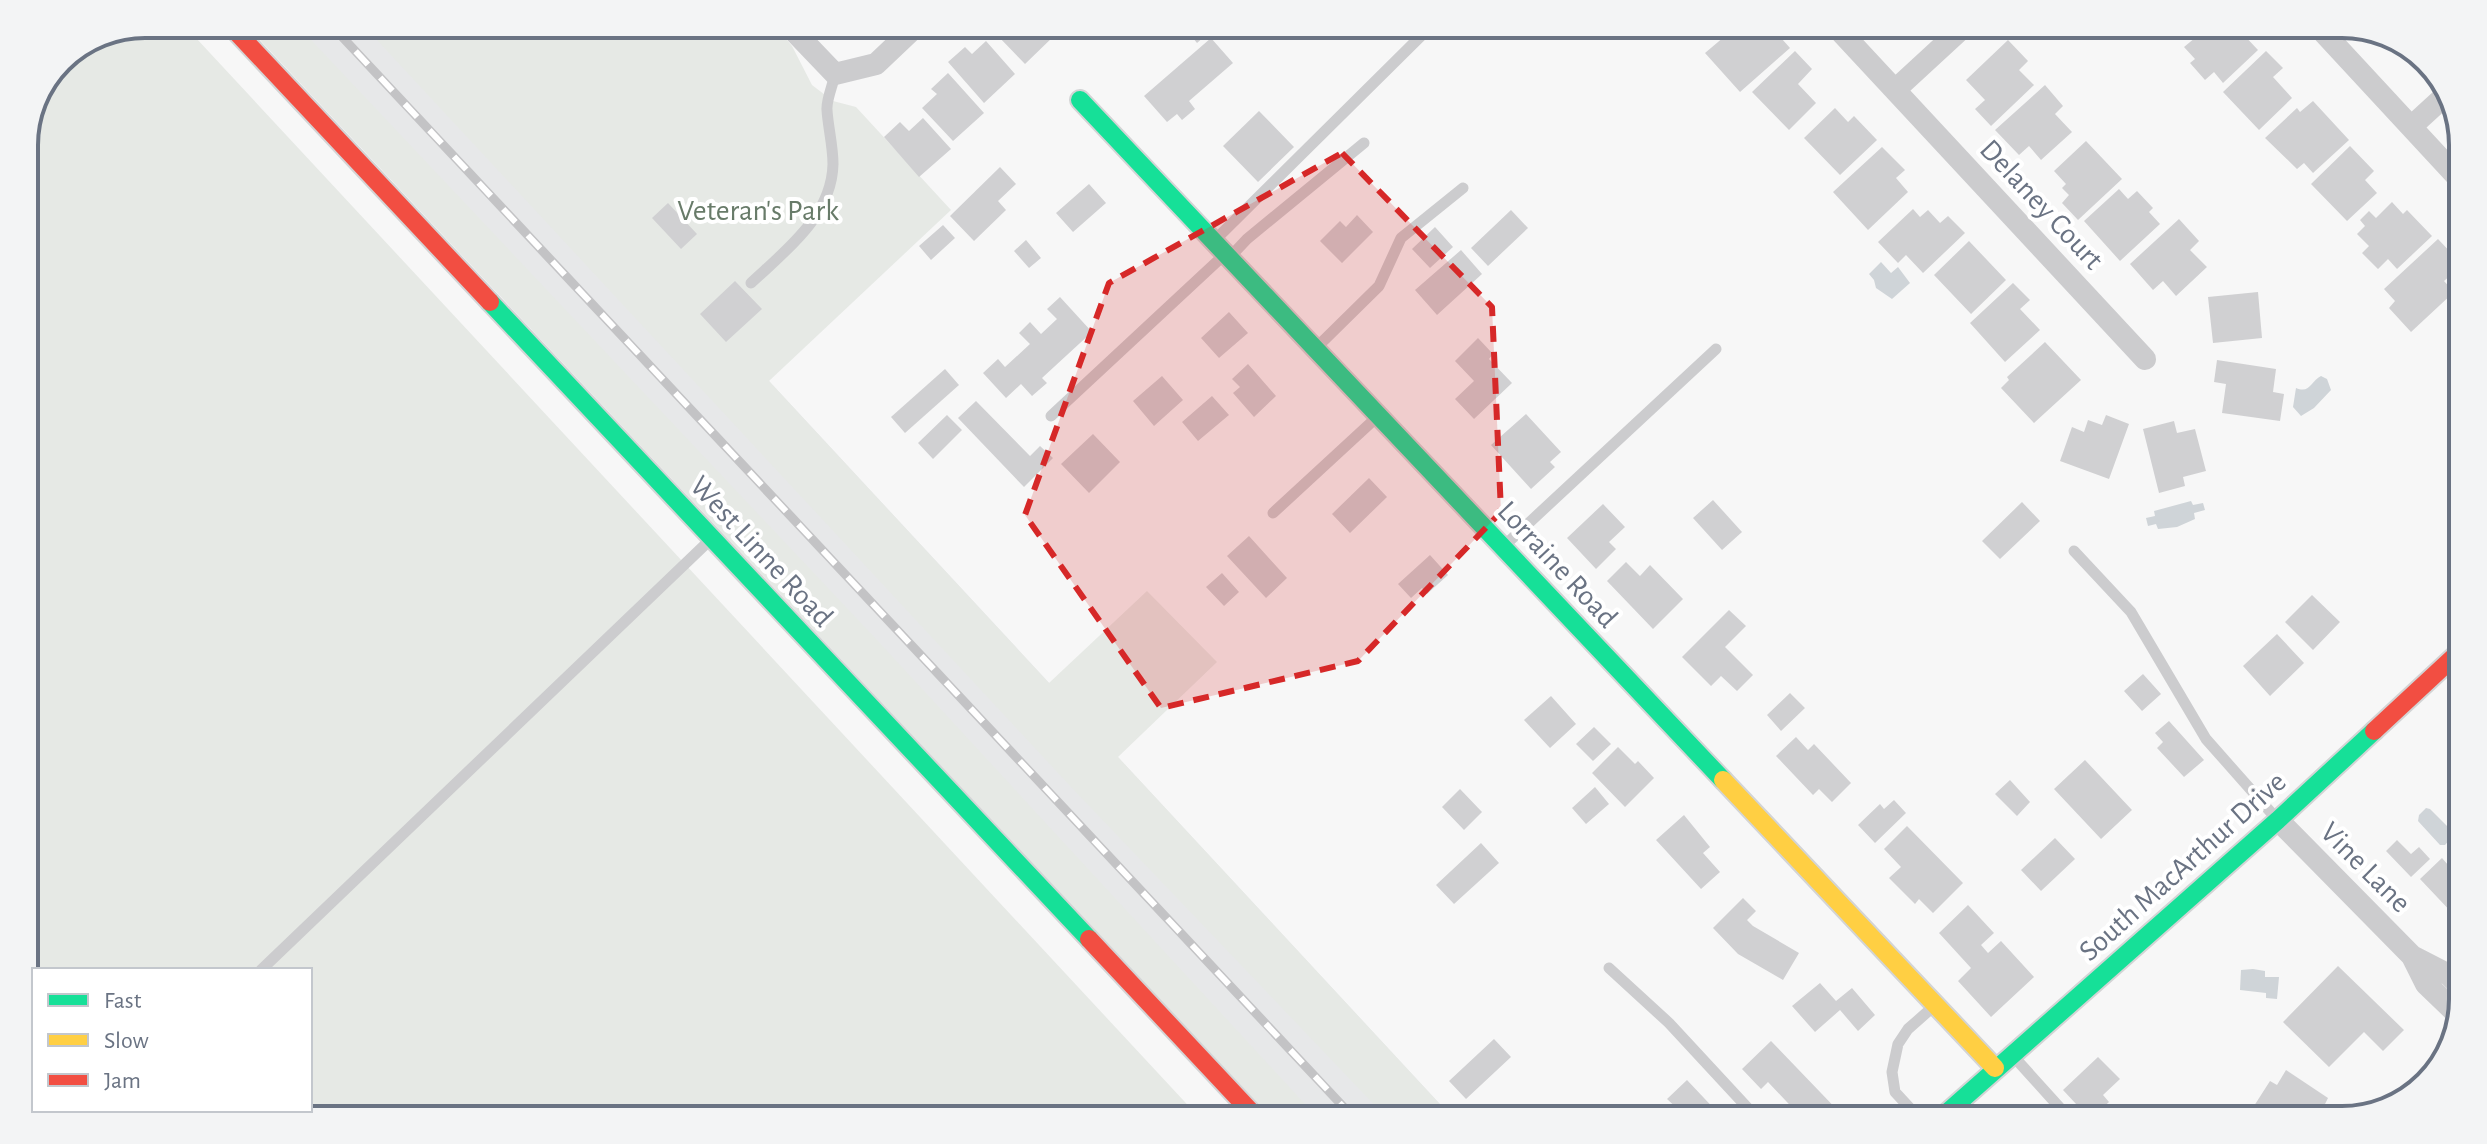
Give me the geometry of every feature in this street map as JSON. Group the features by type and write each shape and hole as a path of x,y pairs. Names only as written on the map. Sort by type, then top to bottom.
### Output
{"street":[{"name":"West Linne Road","path":"242,38 1246,1106"},
{"path":"801,38 835,74 876,64 903,38"},
{"name":"Delaney Court","path":"1847,38 2145,359"},
{"path":"1895,90 1951,38"},
{"path":"2329,38 2449,167"},
{"name":"Lorraine Road","path":"1080,100 1995,1068"},
{"path":"2412,126 2440,101"},
{"name":"South MacArthur Drive","path":"1954,1106 2278,820 2449,661"},
{"name":"Vine Lane","path":"2278,820 2412,956 2426,984 2448,1006"},
{"name":"Vine Lane","path":"2412,956 2449,975"}],"lane":[{"path":"1051,416 1224,250 1420,38"},
{"path":"751,283 794,242 826,196 833,165 827,110 835,74"},
{"path":"1224,250 1247,239 1364,143"},
{"path":"1316,348 1379,286 1401,238 1463,188"},
{"path":"1503,547 1716,349"},
{"path":"1273,513 1379,415"},
{"path":"263,968 712,539"},
{"path":"2074,551 2131,612 2206,739 2278,820"},
{"path":"1609,968 1669,1023 1746,1106"},
{"path":"1908,1106 1895,1092 1892,1072 1898,1044 1908,1029 1936,1005"},
{"path":"2011,1054 2058,1106"}],"highlighted area":[{"path":"1342,153 1492,307 1501,512 1358,661 1161,708 1025,515 1109,283"}],"shaded area":[{"path":"258,38 418,38 769,381 1442,1106 1261,1106"},
{"path":"1881,262 1891,273 1898,267 1910,283 1892,299 1876,288 1869,274"},
{"path":"2321,376 2327,379 2331,390 2314,408 2301,416 2293,407 2296,388 2307,388"},
{"path":"2191,501 2193,505 2203,503 2205,510 2194,513 2195,519 2177,527 2158,529 2156,524 2148,526 2146,518 2155,516 2154,511"},
{"path":"2426,808 2430,809 2449,828 2449,840 2445,845 2440,845 2418,821"},
{"path":"2241,970 2265,971 2265,977 2279,977 2277,999 2266,998 2266,993 2240,990"}],"green space":[{"path":"196,38 1189,1106 312,1106 312,968 38,968 38,138 49,98 60,80 91,52 124,40"},
{"path":"258,38 309,38 878,641 1307,1106 1261,1106"},
{"name":"Veteran's Park","path":"375,38 785,38 812,85 833,101 856,107 951,210 769,381 1049,683 1147,591 1217,662 1118,757 1442,1106 1375,1106 1071,787"}],"building":[{"path":"1000,38 1052,38 1025,64"},
{"path":"1211,38 1233,63 1189,101 1195,109 1182,120 1177,114 1167,122 1144,96"},
{"path":"1723,38 1781,38 1790,48 1740,92 1705,53"},
{"path":"2195,38 2247,38 2258,50 2223,83 2214,72 2205,80 2190,63 2195,59 2184,47"},
{"path":"2008,40 2028,61 2019,70 2034,85 1991,126 1975,109 1985,100 1966,80"},
{"path":"986,41 1015,74 984,103 948,62 965,47 972,54"},
{"path":"1795,51 1812,69 1798,84 1816,103 1789,130 1752,92"},
{"path":"2266,51 2283,68 2273,77 2292,98 2259,130 2223,92"},
{"path":"948,73 984,113 953,141 922,108 937,94 931,89"},
{"path":"2045,85 2063,106 2055,114 2072,132 2041,160 2029,146 2019,155 1995,130"},
{"path":"2313,101 2349,140 2313,173 2304,163 2297,169 2265,138 2297,108 2300,112"},
{"path":"1835,108 1848,122 1854,116 1877,140 1840,175 1804,138"},
{"path":"1259,111 1294,147 1258,182 1223,146"},
{"path":"923,118 951,149 919,177 884,137 900,122 909,131"},
{"path":"2086,141 2122,179 2078,220 2062,203 2069,195 2062,188 2066,184 2054,171"},
{"path":"2350,146 2374,171 2365,180 2377,193 2347,221 2311,184"},
{"path":"1882,147 1905,170 1896,178 1908,192 1868,230 1833,192"},
{"path":"1000,167 1016,184 998,201 1006,210 974,241 950,216"},
{"path":"1089,184 1106,203 1073,232 1056,213"},
{"path":"2119,189 2128,199 2137,191 2153,208 2149,212 2160,224 2120,261 2084,221"},
{"path":"2392,202 2403,214 2407,210 2432,236 2397,269 2388,259 2378,269 2362,253 2369,246 2357,234 2365,226 2360,220 2369,211 2376,218"},
{"path":"668,203 697,234 681,249 652,218"},
{"path":"1913,209 1920,217 1928,210 1940,223 1948,216 1965,233 1923,273 1906,255 1898,263 1878,242"},
{"path":"1511,210 1528,228 1488,266 1471,248"},
{"path":"1357,215 1373,232 1342,263 1320,241 1340,221 1346,227"},
{"path":"2179,219 2199,241 2190,250 2207,267 2176,296 2163,281 2153,290 2130,264"},
{"path":"943,225 955,238 931,260 919,246"},
{"path":"1435,227 1453,247 1430,268 1412,249"},
{"path":"2438,239 2449,251 2449,276 2444,281 2449,286 2449,297 2411,332 2389,308 2395,301 2384,289"},
{"path":"1026,240 1041,258 1029,268 1014,251"},
{"path":"1969,241 2006,280 1971,314 1934,275"},
{"path":"1461,250 1482,274 1437,315 1415,290"},
{"path":"735,281 762,309 726,342 700,314"},
{"path":"2013,283 2030,300 2020,309 2040,330 2005,362 1970,323"},
{"path":"2258,292 2262,338 2213,343 2208,297"},
{"path":"1060,297 1092,332 1042,378 1047,383 1032,396 1021,384 1006,398 983,373 998,359 1005,367 1030,344 1019,333 1030,322 1041,334 1057,319 1047,309"},
{"path":"1229,312 1248,333 1219,358 1201,338"},
{"path":"1478,338 1493,354 1489,359 1512,383 1474,419 1455,399 1474,381 1455,361"},
{"path":"2045,342 2081,380 2034,423 2001,388 2009,380 2007,377"},
{"path":"2217,360 2276,369 2273,392 2284,394 2280,421 2222,413 2226,384 2214,382"},
{"path":"1248,364 1276,396 1254,417 1233,393 1240,387 1232,379"},
{"path":"945,369 959,385 905,433 891,417"},
{"path":"1162,376 1183,400 1154,426 1133,401"},
{"path":"1212,396 1229,415 1198,441 1182,422"},
{"path":"976,401 1030,456 1040,446 1053,458 1024,487 958,418"},
{"path":"1526,414 1561,452 1550,462 1555,467 1531,489 1491,445"},
{"path":"947,415 962,430 933,459 918,443"},
{"path":"2106,415 2129,424 2109,479 2060,461 2072,427 2084,432 2088,420 2102,425"},
{"path":"2174,421 2177,433 2195,429 2206,471 2183,477 2185,486 2159,493 2143,429"},
{"path":"1093,434 1120,462 1089,493 1061,464"},
{"path":"1369,478 1387,497 1350,533 1332,514"},
{"path":"1713,500 1742,532 1722,550 1693,518"},
{"path":"2022,502 2040,521 2000,559 1982,541"},
{"path":"1603,504 1625,527 1609,542 1616,549 1596,569 1567,538"},
{"path":"1249,536 1287,578 1266,598 1227,556"},
{"path":"1430,555 1448,575 1427,594 1422,588 1411,598 1398,584"},
{"path":"1626,562 1640,576 1650,565 1683,599 1653,629 1607,581"},
{"path":"1222,573 1239,592 1224,606 1206,587"},
{"path":"2312,595 2340,622 2313,650 2285,622"},
{"path":"1729,610 1746,626 1725,647 1753,675 1737,691 1721,676 1711,686 1682,657"},
{"path":"2277,634 2304,663 2270,696 2243,666"},
{"path":"2143,674 2161,694 2142,711 2124,691"},
{"path":"1790,693 1805,708 1781,731 1767,715"},
{"path":"1551,696 1576,724 1550,748 1524,720"},
{"path":"2169,721 2204,760 2184,777 2157,748 2163,742 2155,733"},
{"path":"1594,727 1611,744 1593,761 1576,744"},
{"path":"1796,737 1808,750 1814,744 1851,783 1832,802 1819,789 1813,795 1776,756"},
{"path":"1618,747 1635,764 1638,761 1654,778 1625,807 1592,773"},
{"path":"2085,760 2132,810 2101,839 2054,789"},
{"path":"2010,780 2030,802 2017,816 1995,794"},
{"path":"1595,787 1609,804 1586,824 1572,808"},
{"path":"1460,789 1482,812 1464,830 1442,807"},
{"path":"1894,800 1906,813 1875,843 1858,825 1880,804 1884,809"},
{"path":"1684,815 1710,847 1703,853 1720,872 1701,889 1656,840"},
{"path":"1907,826 1963,883 1933,913 1919,899 1915,904 1889,878 1901,867 1884,849"},
{"path":"2055,838 2075,859 2041,891 2021,870"},
{"path":"2397,840 2411,854 2419,847 2430,859 2411,877 2386,851"},
{"path":"1481,843 1499,863 1454,904 1436,885"},
{"path":"2442,858 2449,866 2449,910 2420,879"},
{"path":"1743,898 1756,911 1747,920 1753,926 1799,953 1783,980 1738,954 1713,928"},
{"path":"1968,905 1994,933 1981,945 1988,953 2001,941 2034,977 1991,1017 1958,981 1971,968 1939,933"},
{"path":"2338,966 2404,1030 2383,1051 2364,1032 2329,1067 2283,1022"},
{"path":"1820,983 1836,1001 1852,988 1875,1015 1858,1031 1840,1010 1815,1032 1792,1006"},
{"path":"1494,1039 1511,1057 1466,1099 1449,1081"},
{"path":"1771,1041 1833,1106 1791,1106 1768,1082 1761,1089 1742,1069"},
{"path":"2098,1057 2120,1079 2103,1095 2109,1102 2105,1106 2078,1106 2063,1090"},
{"path":"2286,1070 2328,1098 2325,1104 2328,1106 2254,1106 2270,1081 2277,1085"},
{"path":"1687,1080 1712,1106 1675,1106 1667,1099"}],"railway":[{"path":"343,38 1343,1106"}],"traffic: fast":[{"path":"1080,100 1723,780"},
{"path":"490,302 1089,939"},
{"path":"1955,1106 2374,731"}],"traffic: slow":[{"path":"1723,780 1995,1068"}],"traffic: jam":[{"path":"242,38 490,302"},
{"path":"2374,731 2449,661"},
{"path":"1089,939 1246,1106"}]}
